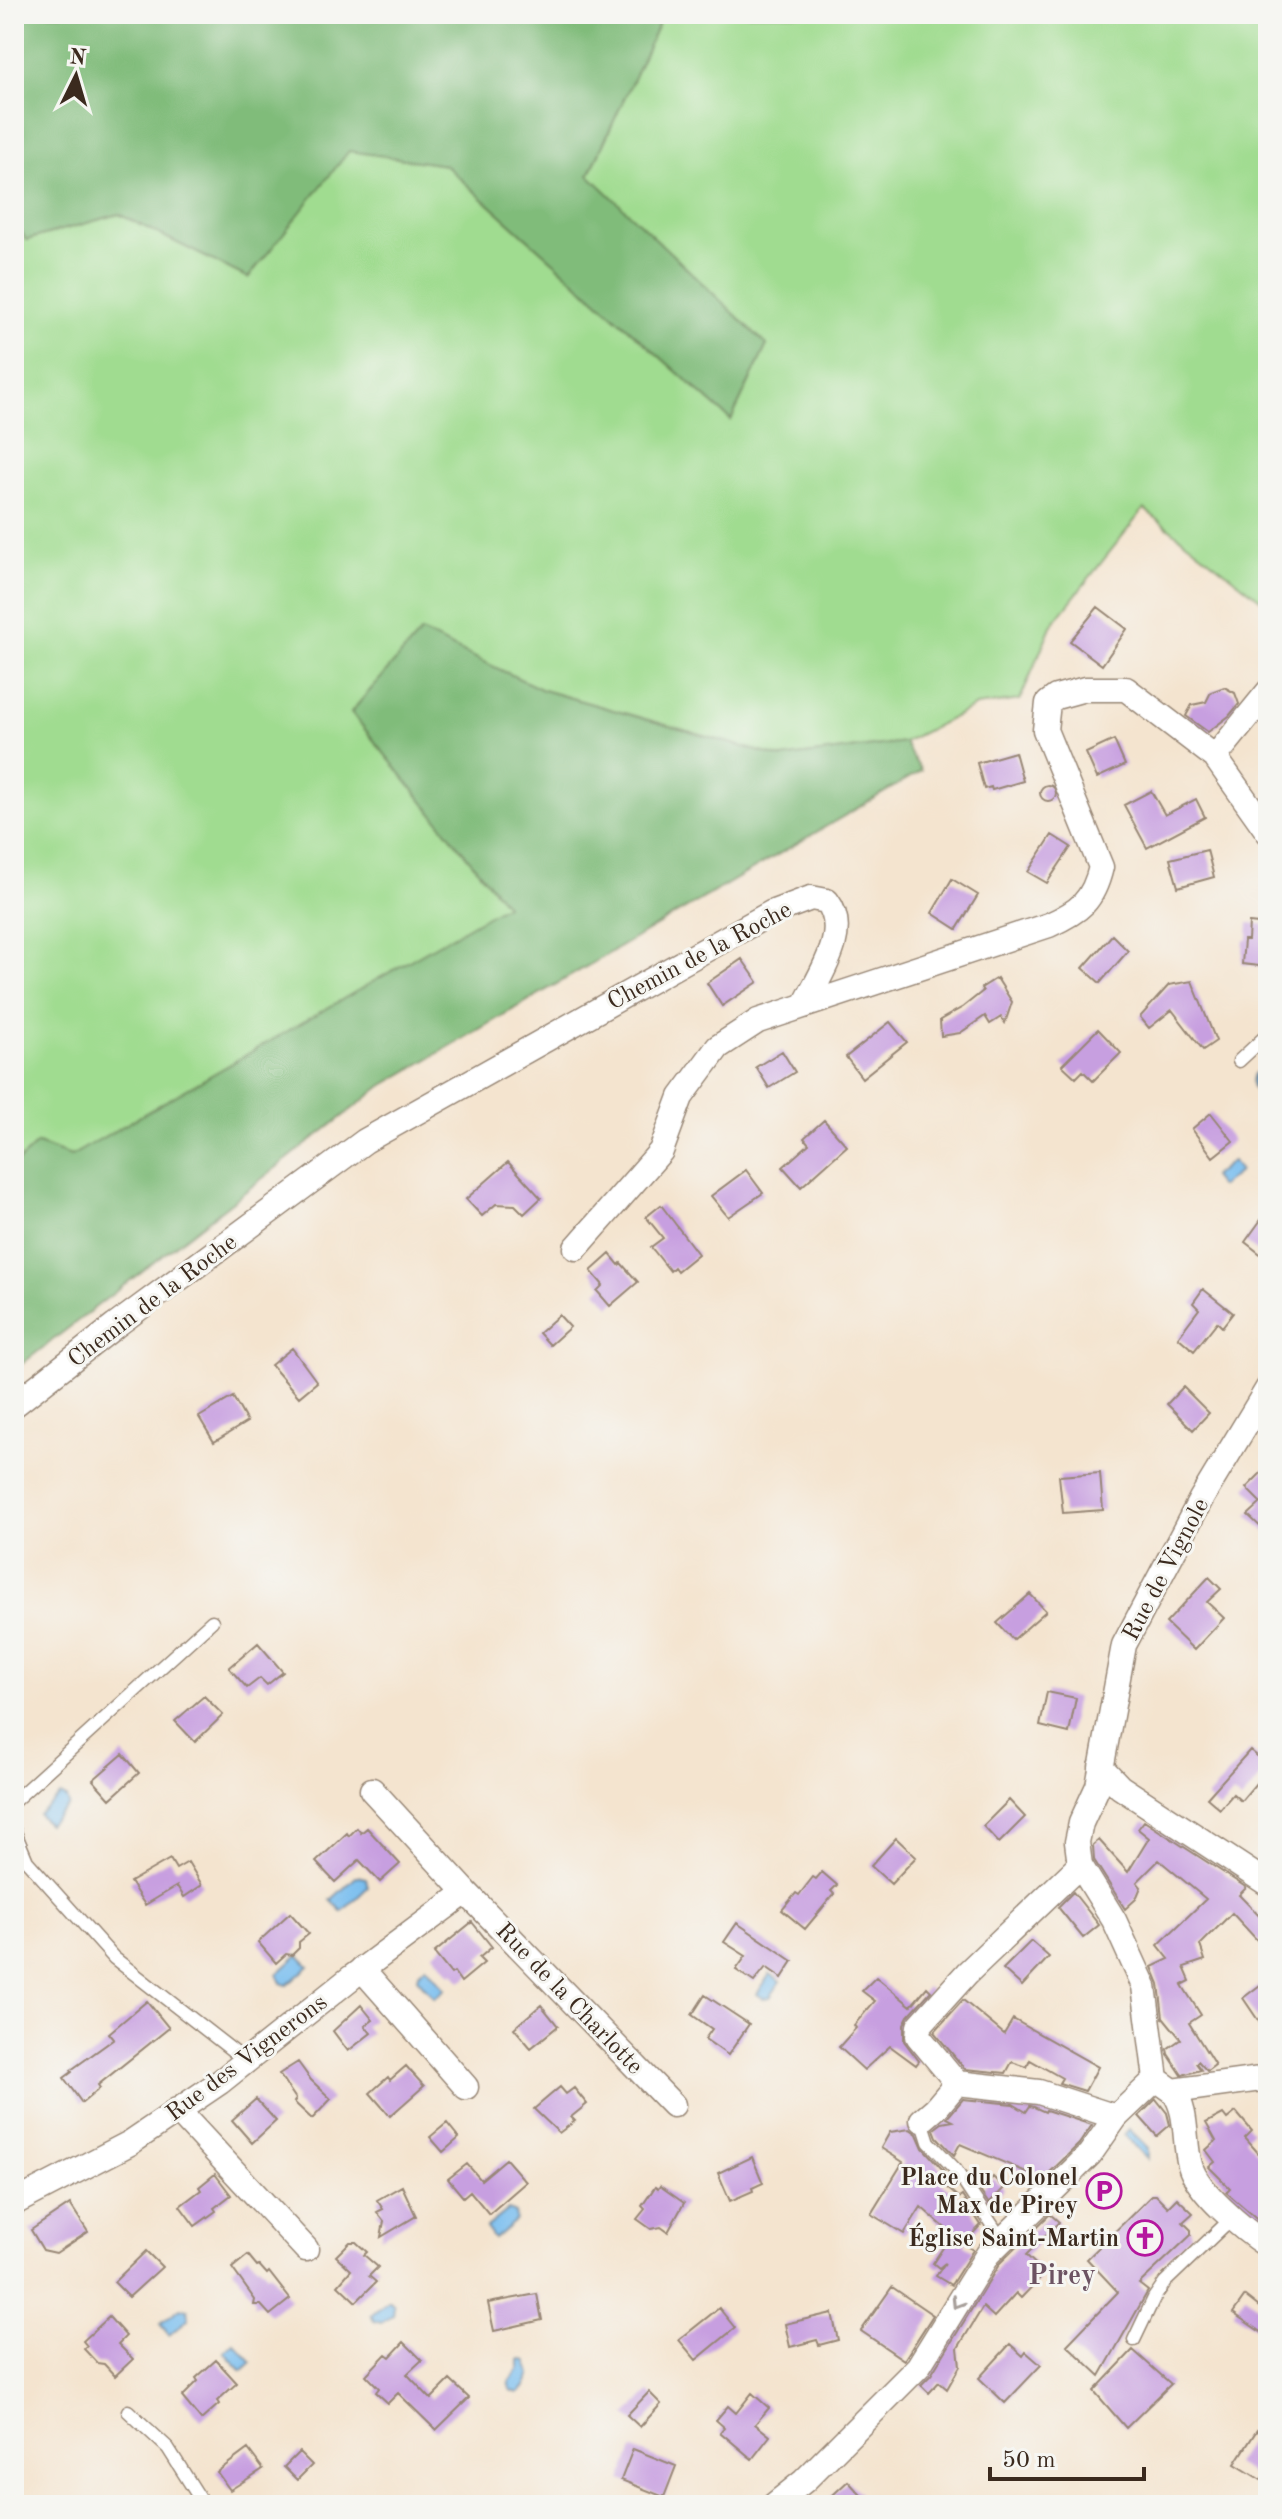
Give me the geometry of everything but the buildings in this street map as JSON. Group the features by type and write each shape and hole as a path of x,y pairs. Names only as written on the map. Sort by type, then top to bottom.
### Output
{"street":[{"path":"576,1248 661,1151 681,1097 718,1047 758,1021 1049,925 1076,913 1096,888 1101,867 1045,730 1048,703 1056,697 1085,689 1126,689 1215,757 1268,832"},
{"path":"1215,757 1268,692"},
{"name":"Chemin de la Roche","path":"14,1405 115,1326 365,1141 771,913 811,898 827,901 836,912 836,940 805,1005"},
{"name":"Rue de Vignole","path":"1080,1865 1077,1842 1081,1823 1098,1786 1124,1645 1201,1499 1268,1388"},
{"path":"1101,1767 1120,1787 1268,1884"},
{"name":"Rue de la Charlotte","path":"372,1790 466,1892 673,2105"},
{"path":"1116,2117 1039,2092 957,2083 918,2036 919,2026 967,1973 1080,1865 1114,1920 1144,1986 1164,2085 1182,2108 1193,2174 1232,2218 1268,2246"},
{"name":"Rue des Vignerons","path":"14,2203 130,2143 246,2061 466,1892"},
{"path":"362,1969 466,2087"},
{"path":"774,2505 804,2481 918,2367 988,2254 1090,2154 1116,2117 1164,2085 1268,2078"},
{"path":"922,2120 957,2083"},
{"path":"177,2110 306,2249"}],"lane":[{"path":"1239,1061 1268,1034"},
{"path":"14,1801 212,1621"},
{"path":"14,1830 27,1861 114,1958 246,2061"},
{"path":"922,2120 929,2142 955,2169 1002,2240"},
{"path":"1134,2340 1165,2282 1232,2218"},
{"path":"128,2411 168,2448 204,2505"}],"green space":[{"path":"14,14 660,14 662,16 589,175 767,345 731,420 445,165 349,151 248,278 119,214 26,240 14,219"},
{"path":"660,14 1268,14 1268,605 1144,509 1051,626 1020,700 976,706 904,742 782,758 543,690 421,633 351,712 507,905 71,1156 37,1144 14,1165 14,219 26,240 119,214 248,278 349,150 445,165 731,420 767,345 589,176"},
{"path":"421,632 543,690 782,758 904,742 921,771 382,1086 14,1370 14,1165 37,1144 71,1156 506,905 351,712"}],"water":[{"path":"1262,1069 1266,1072 1268,1092 1263,1098 1253,1088 1252,1081 1254,1074"},
{"path":"1232,1161 1240,1171 1220,1187 1212,1177"},
{"path":"60,1795 66,1798 68,1805 48,1824 38,1814"},
{"path":"357,1876 366,1878 368,1887 342,1912 331,1900"},
{"path":"298,1955 309,1966 287,1985 281,1983 277,1974"},
{"path":"426,1966 445,1989 434,1998 417,1978"},
{"path":"770,1974 781,1981 770,1997 763,1998 757,1994"},
{"path":"1129,2129 1148,2148 1148,2159 1124,2135"},
{"path":"508,2210 515,2213 516,2220 494,2239 486,2228"},
{"path":"389,2300 394,2305 393,2315 381,2323 374,2321 371,2315"},
{"path":"180,2308 188,2310 189,2318 169,2335 160,2324"},
{"path":"234,2343 252,2362 242,2371 224,2352"},
{"path":"520,2359 527,2361 531,2374 518,2393 511,2390 509,2382 520,2368"}],"place":[{"name":"Place du Colonel Max de Pirey","path":"1104,2191"},
{"name":"Église Saint-Martin","path":"1145,2238"}],"district":[{"name":"Pirey","path":"1062,2274"}]}
